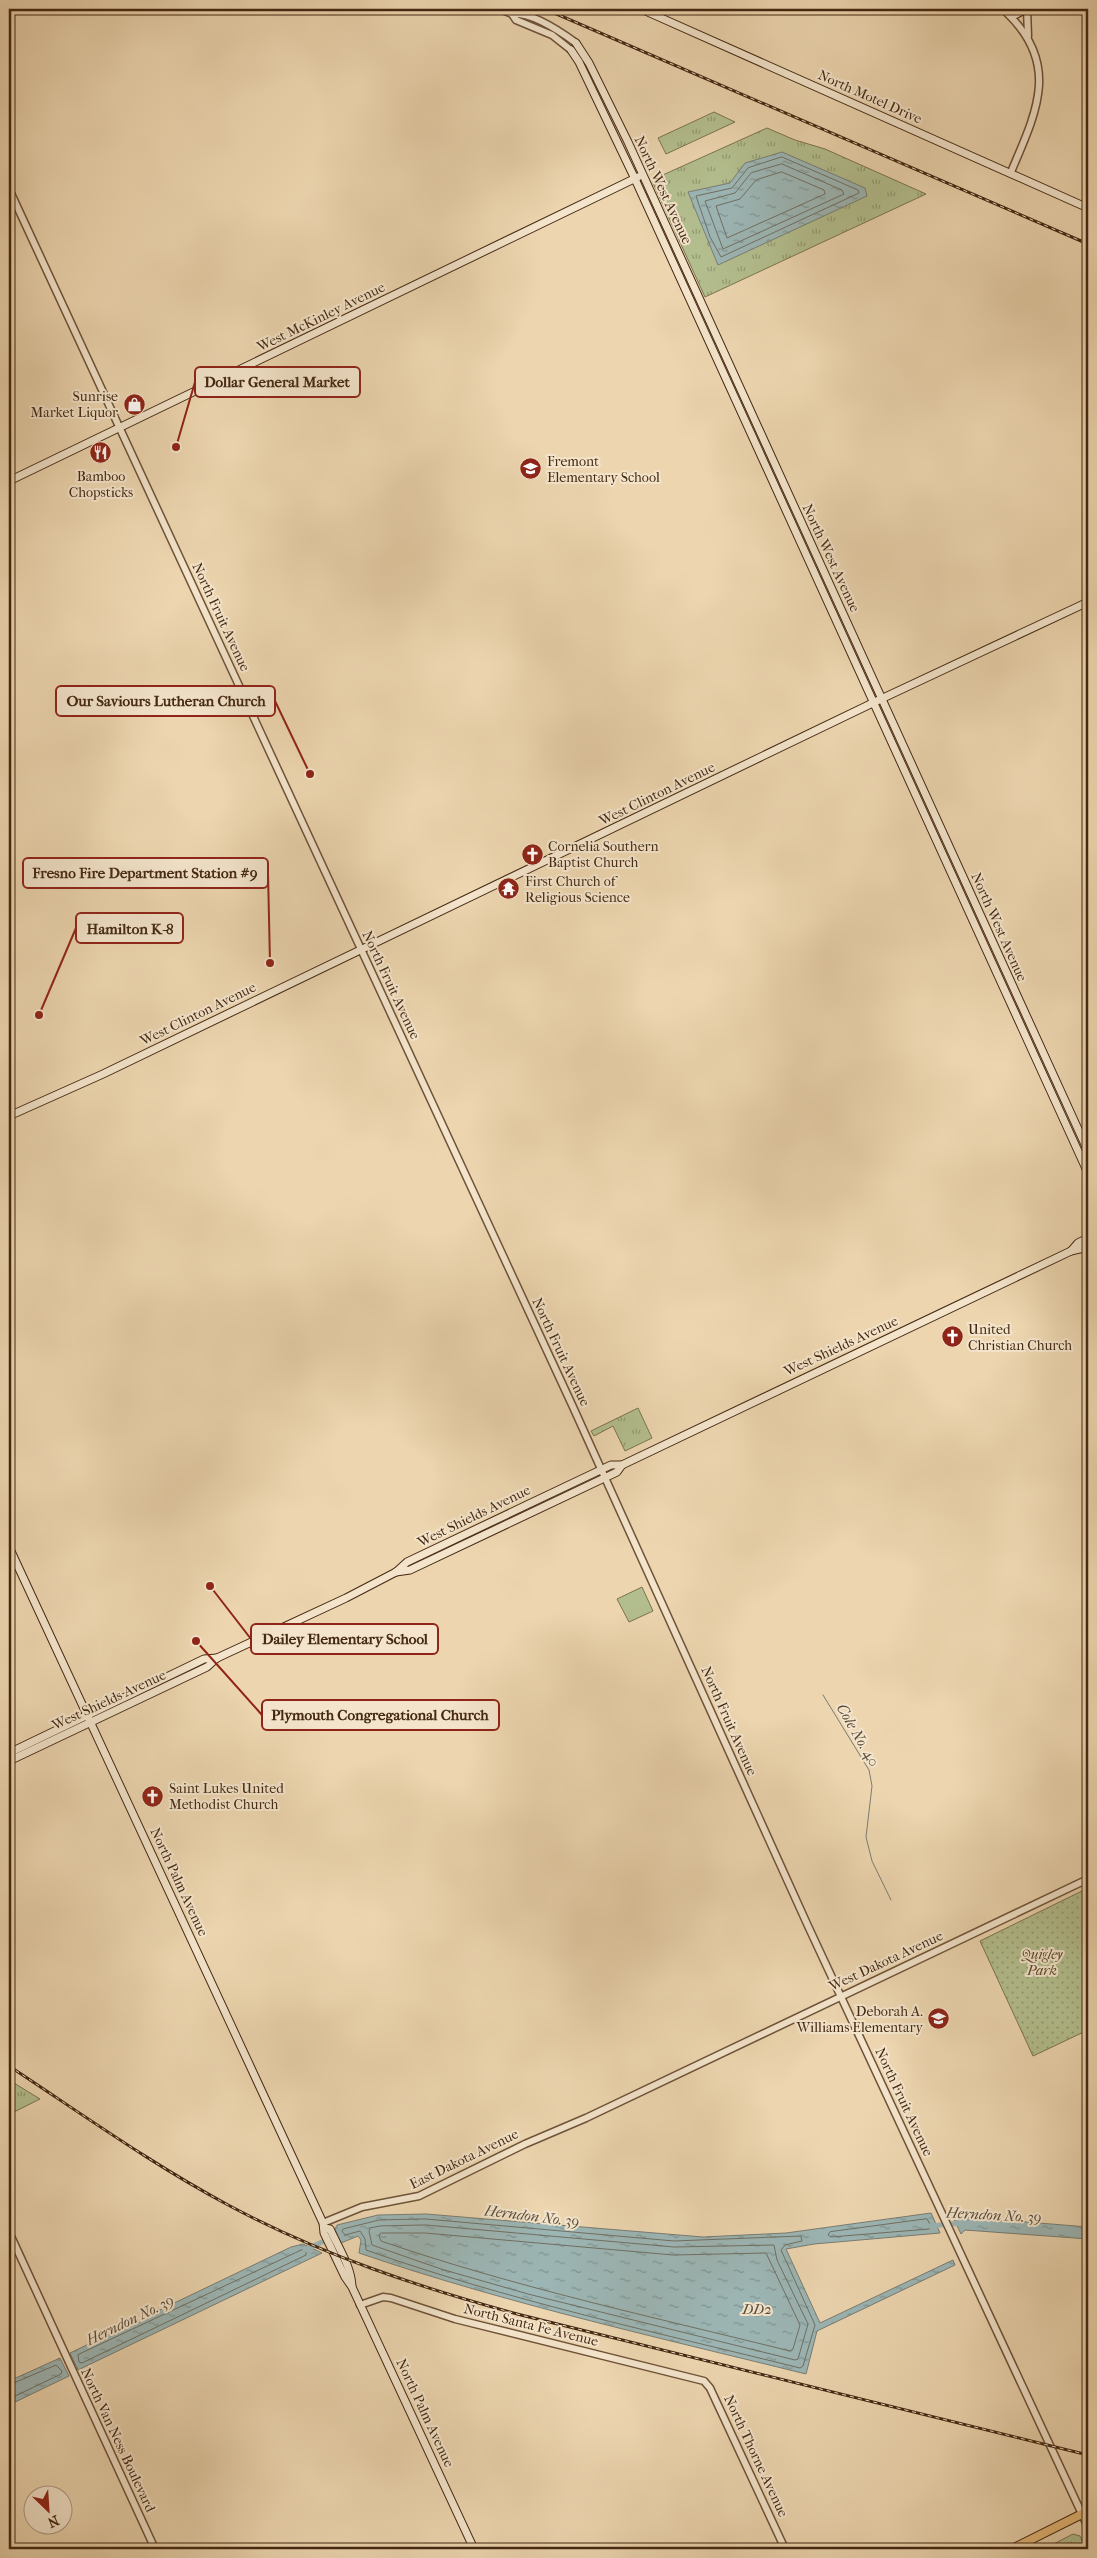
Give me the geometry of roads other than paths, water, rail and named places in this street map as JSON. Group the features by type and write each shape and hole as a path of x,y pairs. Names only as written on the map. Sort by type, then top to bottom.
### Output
{"main road":[{"name":"North Motel Drive","path":"641,9 1011,172 1088,208"},
{"path":"1006,11 1019,14 1026,9"},
{"name":"North West Avenue","path":"576,43 604,93 643,175 1088,1151"},
{"name":"North West Avenue","path":"571,50 586,76 635,179 1088,1173"},
{"path":"586,76 593,81 598,93 604,93"},
{"path":"599,103 604,103 622,130"},
{"name":"West McKinley Avenue","path":"9,481 643,175"},
{"name":"West Clinton Avenue","path":"9,1116 103,1074 881,699 1088,602"},
{"name":"West Shields Avenue","path":"1071,1251 1078,1243 1088,1238"},
{"name":"West Shields Avenue","path":"396,1572 410,1570 508,1524 617,1472 622,1466 1071,1251 1088,1247"},
{"name":"West Shields Avenue","path":"9,1762 208,1667 217,1658 346,1598 396,1572 407,1562 614,1464 622,1466"},
{"path":"508,1524 515,1517 534,1506 536,1500"},
{"name":"North Palm Avenue","path":"9,1547 325,2228 351,2275 352,2287 360,2305 474,2549"},
{"name":"West Shields Avenue","path":"9,1753 204,1659 217,1658"},
{"path":"1012,2549 1086,2513"}],"street":[{"path":"500,9 512,14 516,20 559,39 571,50"},
{"path":"1011,172 1035,114 1039,96 1038,67 1028,36 1026,9"},
{"path":"1006,11 1028,36"},
{"name":"North West Avenue","path":"512,14 520,13 554,28 576,43"},
{"name":"North Fruit Avenue","path":"9,189 361,949 944,2218 1086,2513 1088,2527"},
{"name":"West Dakota Avenue","path":"586,2118 1088,1879"},
{"name":"East Dakota Avenue","path":"325,2228 362,2207 419,2196 516,2148 586,2118"},
{"name":"North Van Ness Boulevard","path":"9,2232 155,2549"},
{"name":"North Santa Fe Avenue","path":"360,2305 383,2297 391,2298 455,2319 698,2379"},
{"name":"North Thorne Avenue","path":"698,2379 710,2388 784,2549"}],"water":[{"path":"782,152 865,188 867,196 718,265 688,192 730,183 745,163"},
{"name":"DD2","path":"931,2213 940,2233 814,2244 786,2249 820,2323 953,2260 955,2265 817,2331 806,2374 525,2304 469,2288 359,2253 361,2240 358,2236 341,2243 335,2229 337,2225 378,2215 426,2214 703,2237 786,2233"},
{"path":"951,2213 965,2217 1088,2227 1088,2239 965,2230 961,2234"},
{"path":"303,2244 322,2253 78,2370 70,2353 291,2247"},
{"path":"60,2358 69,2376 9,2405 9,2381"}],"waterway":[{"name":"Cole No. 40","path":"823,1695 869,1770 872,1786 866,1837 872,1861 891,1900"},
{"name":"Herndon No. 39","path":"930,2226 962,2223"},
{"name":"Herndon No. 39","path":"305,2250 324,2241"}],"railway":[{"path":"545,9 1088,244"},
{"path":"9,2066 173,2174 230,2206 300,2240 409,2282 521,2315 1088,2455"}],"place":[{"name":"Sunrise Market Liquor","path":"134,404"},
{"name":"Dollar General Market","path":"176,447"},
{"name":"Bamboo Chopsticks","path":"101,453"},
{"name":"Fremont Elementary School","path":"531,469"},
{"name":"Our Saviours Lutheran Church","path":"310,774"},
{"name":"Cornelia Southern Baptist Church","path":"532,854"},
{"name":"First Church of Religious Science","path":"509,889"},
{"name":"Fresno Fire Department Station #9","path":"270,963"},
{"name":"Hamilton K-8","path":"39,1015"},
{"name":"United Christian Church","path":"952,1337"},
{"name":"Dailey Elementary School","path":"210,1586"},
{"name":"Plymouth Congregational Church","path":"196,1641"},
{"name":"Saint Lukes United Methodist Church","path":"153,1796"},
{"name":"Deborah A. Williams Elementary","path":"939,2019"}],"park label":[{"name":"Quigley Park","path":"1042,1962"}]}
